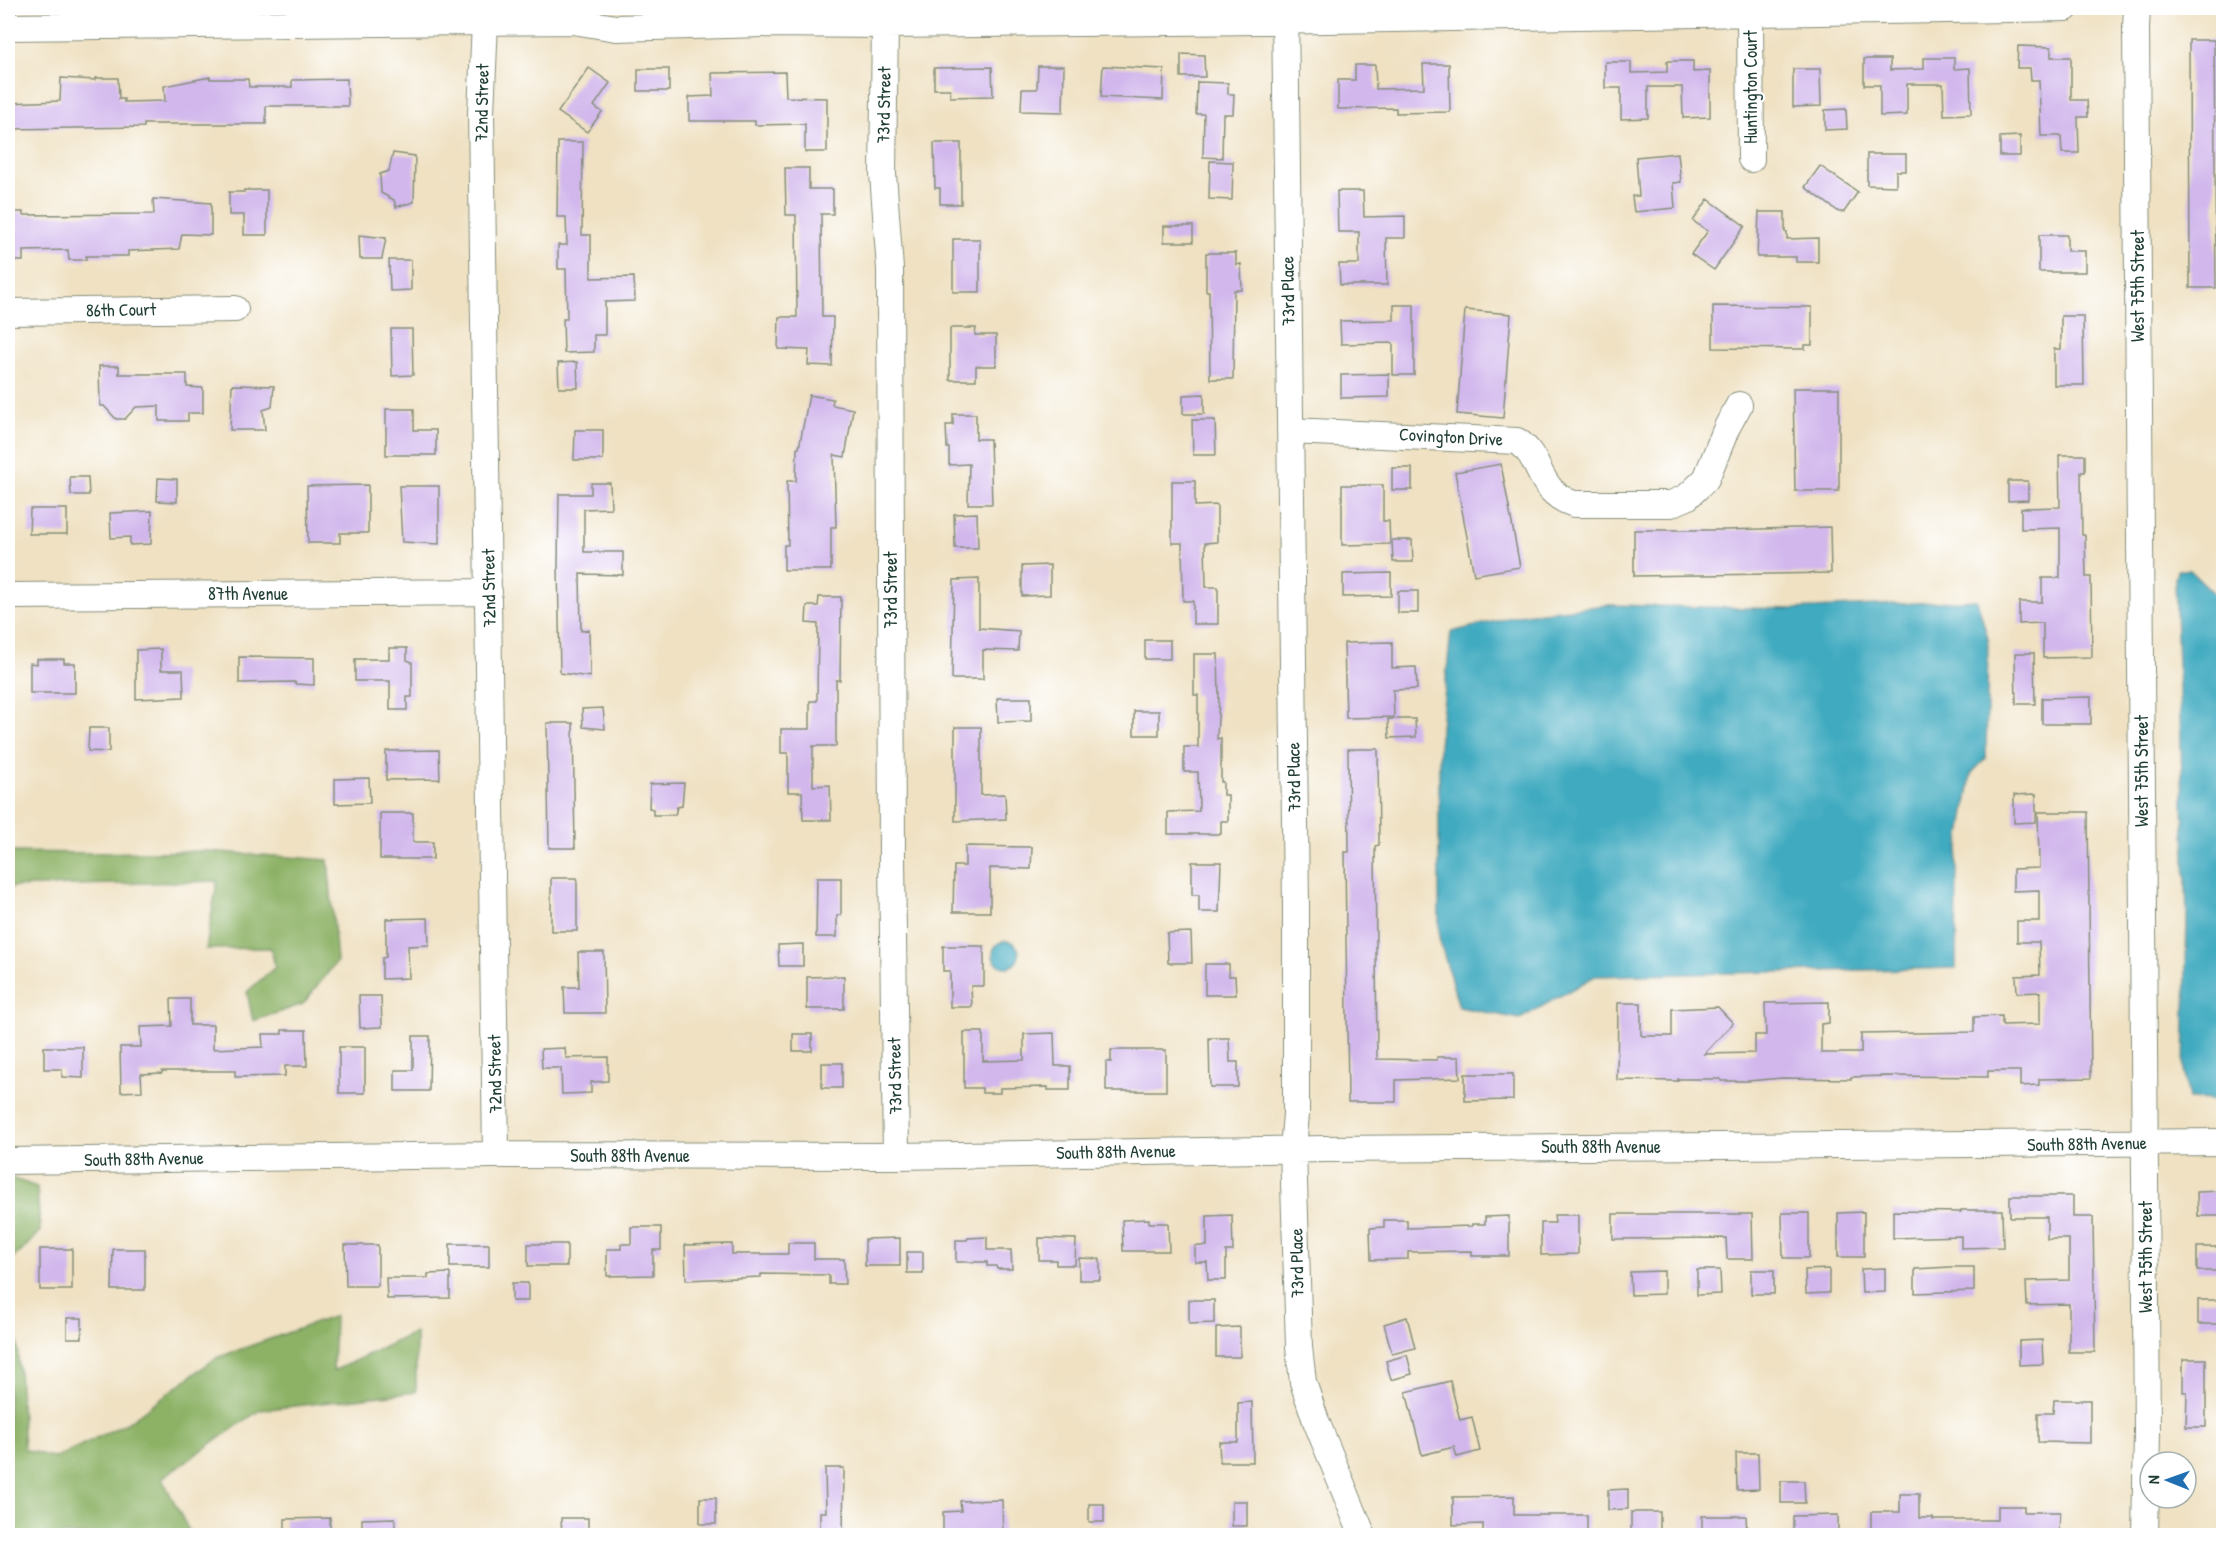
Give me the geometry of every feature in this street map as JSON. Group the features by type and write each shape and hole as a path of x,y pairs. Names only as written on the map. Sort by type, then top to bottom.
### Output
{"street":[{"path":"8,27 573,21 616,28 764,24 885,25 1285,14 1750,14 2066,8"},
{"name":"West 75th Street","path":"2137,8 2147,1431 2145,1536"},
{"name":"73rd Place","path":"1285,14 1296,927 1296,1114 1293,1149 1299,1347 1303,1382 1316,1421 1363,1536"},
{"name":"Huntington Court","path":"1750,14 1751,159"},
{"name":"72nd Street","path":"485,22 481,113 496,1155"},
{"name":"73rd Street","path":"885,25 883,174 890,269 892,860 896,1156"},
{"name":"86th Court","path":"8,312 235,309"},
{"name":"Covington Drive","path":"1290,431 1517,441 1526,447 1548,488 1574,504 1671,504 1687,497 1706,479 1727,427 1739,405"},
{"name":"87th Avenue","path":"8,596 489,592"},
{"name":"South 88th Avenue","path":"8,1161 496,1155 896,1156 1293,1149 2223,1142"}],"green space":[{"path":"207,851 328,860 337,961 303,1004 253,1021 247,992 275,967 271,948 206,949 217,881 8,887 8,852"},
{"path":"8,1177 37,1187 40,1231 21,1252 8,1260"},
{"path":"335,1316 333,1371 416,1332 416,1392 260,1410 162,1478 191,1535 8,1535 8,1325 17,1340 24,1449 55,1458 127,1423 216,1358"}],"water":[{"path":"2177,570 2190,570 2223,602 2223,1100 2189,1099 2184,1074 2187,914 2175,579"},
{"path":"1977,600 1988,639 1986,758 1971,774 1957,861 1956,968 1595,976 1520,1019 1459,1007 1439,938 1439,746 1451,632 1524,614 1608,605 1793,609"},
{"path":"1006,941 1015,945 1019,954 1015,963 1006,967 997,963 993,954 997,945"}],"building":[{"path":"2189,40 2214,40 2216,288 2190,288"},
{"path":"2018,46 2051,47 2051,57 2071,57 2071,100 2087,100 2088,117 2078,117 2079,153 2062,153 2061,136 2041,136 2039,80 2031,80 2030,68 2017,68"},
{"path":"1181,54 1204,55 1205,77 1181,77"},
{"path":"1924,58 1954,58 1954,69 1970,68 1971,114 1944,115 1943,84 1907,84 1907,115 1880,116 1880,85 1864,85 1864,59 1890,59 1890,70 1924,69"},
{"path":"1667,61 1693,61 1693,72 1710,71 1710,117 1683,118 1682,87 1648,87 1648,118 1621,119 1621,88 1605,88 1605,62 1631,62 1631,73 1667,72"},
{"path":"1423,64 1449,64 1450,112 1396,113 1396,108 1338,109 1338,80 1355,80 1355,65 1375,65 1376,89 1424,88"},
{"path":"1038,66 1064,66 1063,112 1021,111 1022,89 1037,89"},
{"path":"1103,66 1164,69 1163,100 1101,97"},
{"path":"992,67 993,96 950,97 950,89 934,89 934,68"},
{"path":"589,68 610,83 594,106 602,112 587,132 558,112"},
{"path":"638,69 669,69 669,91 638,91"},
{"path":"1793,69 1820,69 1821,106 1793,107"},
{"path":"785,72 786,97 827,98 827,152 805,152 805,124 755,125 755,121 689,121 689,97 713,96 712,73"},
{"path":"210,77 210,79 248,79 249,87 292,87 292,80 347,79 348,106 266,106 266,124 144,124 144,127 8,129 8,103 60,101 61,78 95,80 95,78 118,78 119,99 124,99 124,102 165,101 164,86"},
{"path":"1197,82 1228,83 1228,94 1234,94 1233,114 1223,114 1222,158 1203,157 1204,114 1196,114"},
{"path":"1846,109 1847,129 1825,130 1825,110"},
{"path":"2020,136 2020,156 2000,156 2000,137"},
{"path":"558,142 583,142 582,235 591,235 591,278 634,277 635,301 605,302 605,335 594,335 594,352 564,353 563,319 567,319 566,269 558,269 558,245 567,245 566,217 557,217"},
{"path":"934,143 961,143 961,204 940,204 940,188 935,188"},
{"path":"393,153 415,156 414,202 396,207 394,200 381,193 380,174 389,171"},
{"path":"1678,153 1681,182 1673,183 1675,208 1634,212 1632,196 1639,196 1636,157"},
{"path":"1867,154 1906,154 1906,171 1896,171 1896,186 1867,185"},
{"path":"1210,161 1233,162 1232,200 1209,199"},
{"path":"1820,166 1858,192 1844,212 1839,212 1805,187"},
{"path":"785,168 809,168 809,189 833,189 833,214 821,214 822,317 833,317 832,366 808,365 809,350 778,349 779,317 797,317 796,215 786,215"},
{"path":"244,190 267,190 267,235 244,235 244,215 229,215 229,192 244,192"},
{"path":"1337,191 1363,191 1364,217 1405,216 1405,238 1386,238 1387,285 1340,285 1339,264 1359,264 1359,232 1338,232"},
{"path":"153,199 211,203 211,235 182,234 179,249 128,251 128,256 86,256 86,260 69,260 68,250 23,251 23,261 8,261 8,212 23,212 23,215 154,214"},
{"path":"1708,199 1745,226 1714,270 1691,254 1708,231 1693,221"},
{"path":"1759,212 1785,212 1787,239 1818,238 1818,262 1796,262 1796,257 1757,257"},
{"path":"1164,226 1193,226 1193,242 1164,242"},
{"path":"359,235 386,238 382,259 360,259"},
{"path":"2039,235 2067,235 2067,251 2085,251 2085,272 2039,272"},
{"path":"953,239 980,239 980,292 953,292"},
{"path":"1206,253 1236,253 1236,265 1241,264 1242,290 1234,290 1233,379 1210,379"},
{"path":"389,260 411,260 411,290 390,291"},
{"path":"1394,305 1414,305 1414,375 1393,375 1393,343 1341,344 1340,321 1394,320"},
{"path":"1713,306 1812,307 1812,345 1805,345 1805,349 1713,348"},
{"path":"1465,310 1511,314 1503,418 1457,414"},
{"path":"2061,316 2083,316 2084,385 2054,385 2054,349 2061,349"},
{"path":"950,328 976,328 975,335 996,335 996,366 976,366 976,380 950,380"},
{"path":"391,329 412,329 413,375 392,376"},
{"path":"577,362 578,388 559,388 558,363"},
{"path":"99,366 119,366 119,374 187,374 187,387 203,388 203,413 188,413 188,421 159,421 159,406 136,407 125,419 116,419 104,406 100,406"},
{"path":"1389,374 1389,397 1341,398 1341,375"},
{"path":"232,385 274,386 272,407 263,410 265,430 230,430"},
{"path":"1793,388 1839,388 1839,491 1795,491"},
{"path":"1204,394 1204,414 1183,414 1183,395"},
{"path":"809,395 833,399 832,405 853,409 845,457 834,455 836,527 831,527 831,570 784,570 784,545 788,545 787,481 796,481 797,448 799,448"},
{"path":"386,409 414,409 414,430 436,430 436,455 386,455"},
{"path":"953,414 976,414 976,439 990,439 992,504 968,504 969,464 949,465 946,425 953,425"},
{"path":"1192,420 1215,420 1216,455 1193,455"},
{"path":"575,430 603,430 603,460 574,460"},
{"path":"2059,455 2085,455 2085,472 2081,472 2082,535 2085,535 2086,577 2091,577 2092,657 2043,658 2043,623 2019,624 2019,602 2042,602 2042,578 2060,578 2060,528 2021,529 2021,508 2060,507"},
{"path":"1501,464 1520,567 1474,575 1455,472"},
{"path":"1392,468 1412,468 1412,490 1392,490"},
{"path":"70,477 88,477 89,495 71,495"},
{"path":"158,478 177,479 177,502 157,501"},
{"path":"1172,481 1195,481 1195,506 1217,505 1217,542 1205,543 1206,587 1218,587 1218,624 1193,624 1193,601 1183,601 1182,543 1172,543"},
{"path":"2008,481 2028,481 2028,500 2008,501"},
{"path":"591,483 610,483 611,508 584,509 584,552 623,552 623,575 580,574 581,631 589,630 590,677 560,673 558,565 559,494 591,494"},
{"path":"368,485 368,533 340,533 340,543 308,543 307,486"},
{"path":"1342,485 1383,485 1383,521 1389,521 1390,544 1342,545"},
{"path":"399,486 439,486 439,544 402,542"},
{"path":"30,509 67,509 67,534 29,534"},
{"path":"152,511 151,544 130,545 130,537 111,538 110,513"},
{"path":"977,513 978,548 955,548 954,514"},
{"path":"1830,527 1831,573 1634,576 1634,530"},
{"path":"1392,540 1412,540 1413,562 1393,562"},
{"path":"1050,565 1050,595 1022,596 1022,566"},
{"path":"1391,573 1391,596 1343,597 1343,574"},
{"path":"979,579 979,628 1019,631 1018,651 983,650 983,679 952,679 954,580"},
{"path":"1398,591 1418,591 1418,613 1398,613"},
{"path":"819,597 841,597 840,680 836,680 836,746 813,746 813,786 830,785 831,820 803,820 802,792 788,792 788,753 781,753 781,729 810,729 810,701 817,701 818,624 806,623 807,606 818,606"},
{"path":"1145,640 1170,640 1170,659 1145,659"},
{"path":"1392,642 1392,668 1416,667 1417,689 1393,690 1394,717 1346,718 1344,643"},
{"path":"389,648 407,648 407,660 412,662 412,697 407,697 407,710 390,710 390,681 355,681 355,659 389,659"},
{"path":"161,649 161,670 183,670 184,697 136,699 136,650"},
{"path":"2015,653 2034,653 2035,704 2016,704"},
{"path":"1194,654 1218,654 1217,739 1221,738 1223,795 1228,795 1228,821 1221,821 1221,834 1168,834 1168,812 1199,811 1198,772 1184,772 1184,747 1198,747 1198,695 1194,695"},
{"path":"239,657 314,658 314,685 295,684 295,682 239,683"},
{"path":"37,659 64,659 64,663 75,663 75,693 30,693 30,663 37,664"},
{"path":"2091,697 2091,724 2042,724 2042,698"},
{"path":"997,698 1031,698 1031,721 998,722"},
{"path":"603,708 605,729 583,727 582,709"},
{"path":"1134,711 1159,711 1159,735 1134,735"},
{"path":"1388,719 1415,719 1416,737 1389,738"},
{"path":"547,723 573,723 575,848 549,848"},
{"path":"955,727 981,727 981,795 1005,794 1006,819 955,821"},
{"path":"89,728 109,728 109,752 88,751"},
{"path":"1348,749 1378,749 1379,845 1375,846 1377,1059 1437,1060 1437,1057 1459,1057 1460,1078 1396,1080 1396,1102 1348,1102 1345,852 1349,852"},
{"path":"439,750 440,779 386,780 386,751"},
{"path":"369,778 370,803 335,804 335,779"},
{"path":"684,783 682,806 677,807 675,815 653,815 653,809 649,808 650,784"},
{"path":"2036,794 2036,822 2014,823 2014,795"},
{"path":"2038,812 2088,812 2091,1078 2039,1079 2039,1085 2020,1086 2020,1071 1988,1071 1988,1077 1885,1076 1748,1081 1617,1080 1618,1003 1641,1003 1641,1035 1643,1036 1672,1036 1672,1009 1718,1007 1733,1023 1704,1054 1755,1053 1755,1035 1766,1035 1765,1003 1829,1002 1829,1023 1821,1024 1821,1053 1861,1053 1861,1034 1974,1032 1974,1017 2002,1016 2002,1025 2040,1024 2040,992 2017,993 2016,976 2040,975 2039,942 2017,942 2017,921 2039,921 2039,890 2013,891 2013,869 2039,868"},
{"path":"380,813 413,813 413,842 433,842 433,859 380,859"},
{"path":"965,846 1032,847 1031,869 990,868 990,912 953,912 954,866 965,866"},
{"path":"1192,862 1221,862 1219,912 1199,912 1199,895 1192,895"},
{"path":"551,878 577,878 577,931 551,931"},
{"path":"817,878 841,878 841,915 837,915 837,937 816,937"},
{"path":"428,918 429,945 408,946 409,978 382,979 382,958 386,957 386,919"},
{"path":"1191,932 1192,963 1168,963 1167,933"},
{"path":"803,944 803,966 779,966 778,945"},
{"path":"943,946 984,946 984,986 971,986 972,1007 950,1007 950,971 943,971"},
{"path":"578,952 604,952 605,1013 565,1013 564,987 579,987"},
{"path":"1205,964 1229,964 1229,976 1235,976 1236,995 1205,995"},
{"path":"844,976 844,1009 807,1009 807,977"},
{"path":"359,996 381,996 382,1027 360,1028"},
{"path":"171,999 190,999 190,1025 213,1025 213,1049 263,1047 262,1034 282,1034 282,1030 306,1030 307,1066 285,1066 285,1076 235,1077 235,1071 162,1071 162,1073 141,1074 142,1091 121,1092 120,1047 141,1047 140,1027 172,1026"},
{"path":"964,1032 983,1032 983,1061 1024,1060 1024,1034 1054,1033 1055,1066 1070,1066 1070,1090 1048,1090 1048,1087 1000,1088 1000,1093 982,1093 982,1088 964,1088"},
{"path":"793,1034 812,1034 812,1051 793,1051"},
{"path":"413,1036 430,1036 429,1091 395,1091 395,1070 413,1070"},
{"path":"1209,1038 1229,1038 1230,1062 1238,1062 1238,1087 1210,1087"},
{"path":"44,1047 83,1047 83,1078 62,1077 62,1069 44,1069"},
{"path":"339,1047 365,1047 365,1093 339,1093"},
{"path":"565,1048 566,1058 608,1057 608,1081 591,1082 591,1093 562,1094 561,1068 542,1068 541,1049"},
{"path":"1111,1050 1166,1050 1166,1091 1106,1091 1106,1062 1111,1062"},
{"path":"822,1063 842,1063 842,1088 822,1088"},
{"path":"1465,1074 1513,1074 1513,1100 1465,1101"},
{"path":"2223,1191 2223,1216 2198,1216 2197,1192"},
{"path":"2010,1196 2073,1196 2073,1217 2093,1217 2095,1352 2069,1352 2069,1304 2027,1305 2026,1281 2069,1280 2069,1239 2047,1239 2047,1217 2010,1217"},
{"path":"1961,1210 2002,1210 2003,1247 1961,1248 1961,1236 1893,1238 1893,1211 1961,1212"},
{"path":"1864,1212 1864,1257 1838,1257 1838,1213"},
{"path":"1782,1213 1809,1213 1809,1258 1783,1258"},
{"path":"1613,1214 1752,1214 1753,1259 1727,1259 1726,1238 1613,1239"},
{"path":"1232,1215 1233,1251 1226,1251 1226,1280 1208,1280 1207,1262 1195,1262 1195,1246 1207,1246 1207,1216"},
{"path":"1554,1215 1578,1215 1578,1254 1541,1255 1541,1223 1555,1223"},
{"path":"1509,1216 1509,1256 1472,1256 1472,1251 1408,1252 1408,1259 1371,1260 1370,1228 1384,1227 1384,1220 1407,1220 1407,1228 1472,1226 1472,1224 1485,1224 1485,1217"},
{"path":"1149,1219 1149,1223 1168,1223 1169,1251 1123,1251 1122,1220"},
{"path":"631,1227 661,1227 661,1250 653,1250 653,1275 607,1276 607,1249 621,1249 621,1244 631,1244"},
{"path":"987,1237 987,1250 1011,1250 1012,1269 997,1269 996,1266 987,1266 987,1262 956,1262 956,1240"},
{"path":"900,1238 900,1266 865,1266 865,1239"},
{"path":"1039,1238 1076,1239 1075,1265 1056,1265 1056,1260 1039,1260"},
{"path":"788,1243 814,1243 814,1259 844,1259 845,1284 829,1284 829,1275 761,1274 761,1277 686,1280 685,1245 732,1244 732,1254 788,1254"},
{"path":"450,1244 489,1244 489,1267 450,1267"},
{"path":"528,1244 567,1244 567,1266 528,1266"},
{"path":"345,1245 378,1245 378,1286 346,1286"},
{"path":"2197,1247 2223,1247 2223,1271 2197,1271"},
{"path":"40,1249 72,1249 72,1290 40,1290"},
{"path":"113,1249 145,1249 145,1290 112,1290"},
{"path":"907,1252 923,1252 923,1273 907,1273"},
{"path":"1079,1258 1100,1259 1100,1280 1079,1280"},
{"path":"1974,1267 1974,1291 1915,1293 1915,1269"},
{"path":"1885,1268 1885,1292 1862,1293 1861,1269"},
{"path":"1829,1269 1829,1293 1806,1294 1805,1270"},
{"path":"1697,1270 1720,1270 1721,1294 1697,1295"},
{"path":"1751,1270 1774,1270 1774,1294 1751,1294"},
{"path":"1664,1271 1664,1294 1631,1295 1630,1272"},
{"path":"450,1273 450,1298 387,1299 386,1278 428,1278 428,1274"},
{"path":"512,1283 528,1283 528,1301 512,1301"},
{"path":"1189,1300 1214,1300 1214,1323 1189,1324"},
{"path":"2198,1300 2223,1300 2223,1324 2198,1324"},
{"path":"1407,1317 1415,1348 1392,1354 1384,1324"},
{"path":"67,1318 82,1318 82,1338 67,1338"},
{"path":"1240,1327 1240,1357 1216,1357 1216,1328"},
{"path":"2042,1340 2043,1364 2019,1365 2019,1341"},
{"path":"1407,1355 1412,1374 1391,1380 1386,1361"},
{"path":"2183,1359 2206,1359 2206,1427 2186,1427 2187,1392 2183,1392"},
{"path":"1450,1381 1460,1420 1472,1417 1480,1451 1457,1457 1454,1447 1422,1455 1406,1392"},
{"path":"2054,1400 2090,1400 2090,1443 2038,1442 2038,1413 2053,1413"},
{"path":"1252,1402 1253,1462 1220,1462 1219,1442 1238,1442 1238,1403"},
{"path":"1736,1453 1758,1453 1759,1489 1737,1490"},
{"path":"825,1468 844,1468 843,1536 820,1536 820,1512 826,1512"},
{"path":"1781,1481 1804,1481 1805,1503 1781,1503"},
{"path":"1628,1489 1628,1509 1608,1510 1608,1490"},
{"path":"1900,1494 1919,1494 1919,1518 1933,1518 1933,1520 1998,1520 1998,1506 2024,1506 2024,1512 2060,1512 2059,1534 1871,1536 1871,1512 1900,1512"},
{"path":"1514,1496 1514,1515 1587,1515 1587,1536 1483,1536 1483,1524 1453,1525 1453,1497"},
{"path":"700,1498 716,1498 716,1524 700,1524"},
{"path":"1002,1500 1003,1536 943,1536 943,1512 961,1511 960,1501"},
{"path":"1232,1501 1247,1501 1247,1526 1232,1526"},
{"path":"1089,1504 1104,1504 1104,1522 1089,1522"},
{"path":"1631,1512 1660,1512 1660,1536 1631,1536"},
{"path":"1838,1515 1838,1536 1793,1536 1793,1516"},
{"path":"1702,1516 1746,1516 1747,1536 1702,1536"},
{"path":"330,1518 330,1536 285,1536 285,1519"},
{"path":"395,1518 395,1536 362,1536 362,1519"},
{"path":"561,1518 588,1518 588,1536 562,1536"}]}
